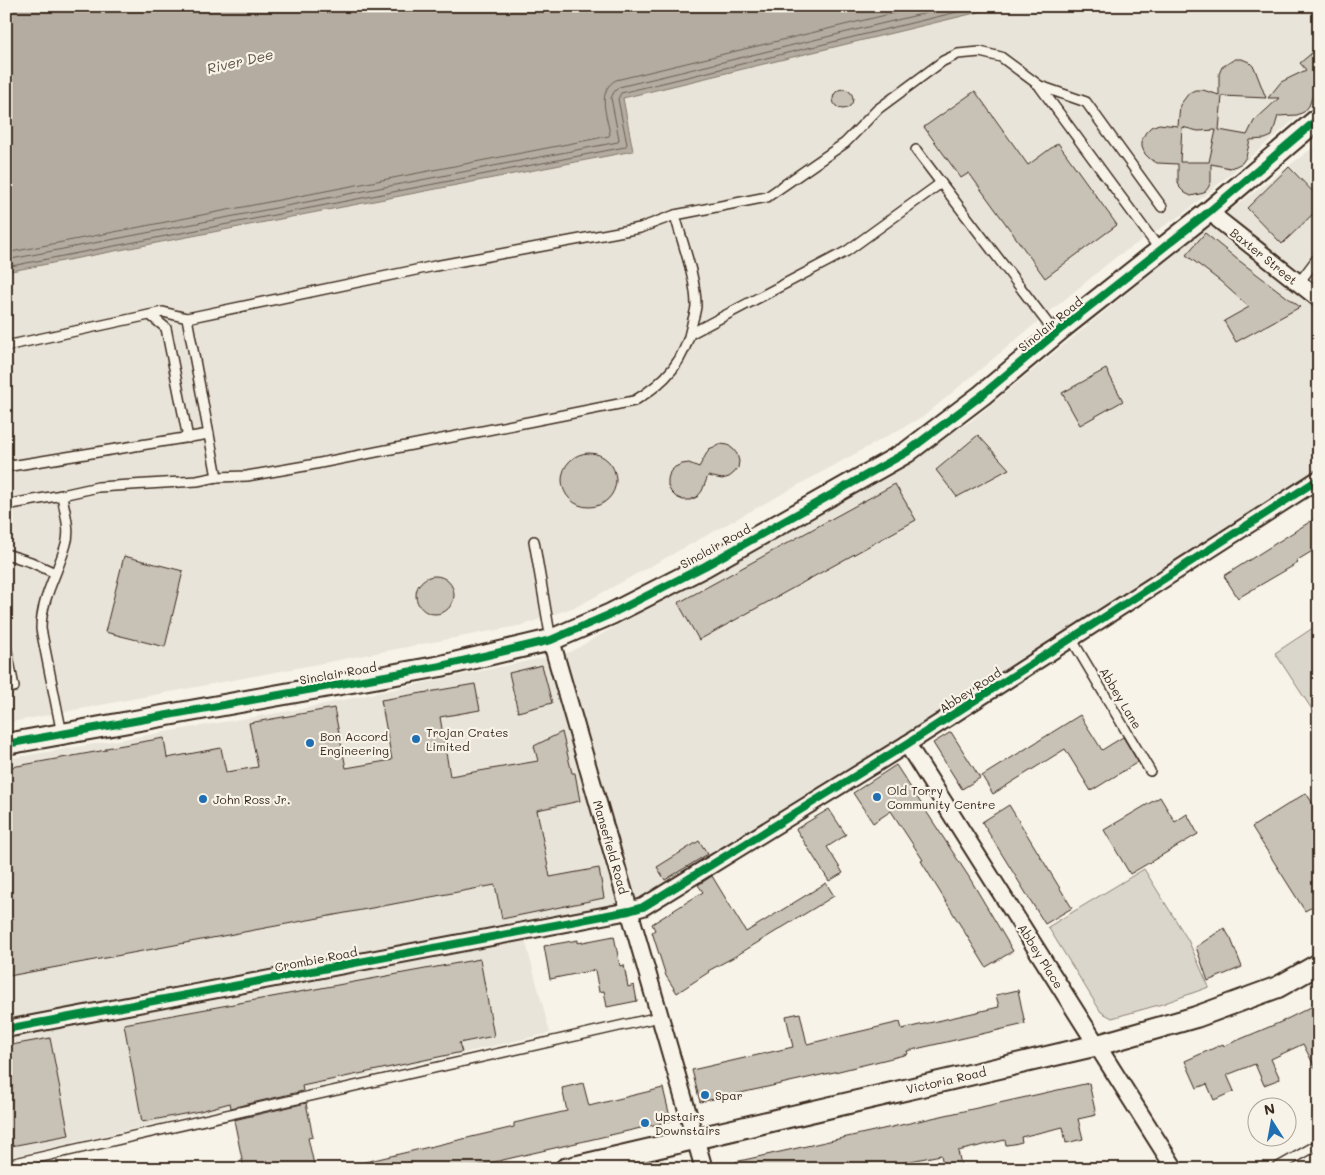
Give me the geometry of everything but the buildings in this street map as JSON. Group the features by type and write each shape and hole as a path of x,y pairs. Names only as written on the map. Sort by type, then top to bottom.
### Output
{"street":[{"name":"Sinclair Road","path":"6,744 441,666 551,640 612,614 705,566 907,452 982,395 1056,333 1211,210 1319,118"},
{"name":"Baxter Street","path":"1211,210 1219,220 1319,300"},
{"name":"Abbey Road","path":"629,912 643,907 907,744 1319,479"},
{"name":"Mansefield Road","path":"551,640 704,1169"},
{"name":"Abbey Place","path":"907,744 1175,1169"},
{"name":"Crombie Road","path":"6,1029 629,912"},
{"name":"Victoria Road","path":"565,1169 1098,1045 1196,1017 1278,987 1319,964"}],"lane":[{"path":"6,346 163,312 187,318 435,266 640,228 676,215 767,197 845,143 878,109 944,60 958,54 980,52 1001,57 1040,86 1160,250"},
{"path":"1040,86 1086,102 1162,207"},
{"path":"916,150 1056,333"},
{"path":"690,334 848,251 942,183"},
{"path":"6,505 98,487 247,476 634,401 650,392 668,375 683,356 690,334 696,306 694,283 676,215"},
{"path":"1298,284 1319,256"},
{"path":"150,315 166,328 188,438"},
{"path":"187,318 217,477"},
{"path":"6,459 10,466 209,434"},
{"path":"62,495 67,543 41,614 41,629 62,734"},
{"path":"534,541 551,640"},
{"path":"6,554 31,562 55,573"},
{"name":"Abbey Lane","path":"1071,638 1150,771"},
{"path":"6,645 14,687 6,689"},
{"path":"6,1165 659,1016"},
{"path":"1275,1169 1319,1144"}],"shaded area":[{"path":"6,6 1319,6 1319,99 1183,214 1116,257 924,416 578,606 523,625 6,723"},
{"path":"1319,143 1319,479 629,911 523,932 550,1033 6,1158 6,759 301,709 570,652 881,477 971,421 1199,234"},
{"path":"1319,624 1319,720 1275,653"},
{"path":"1144,869 1188,940 1209,987 1162,1004 1112,1018 1101,1012 1048,927"}],"water":[{"name":"River Dee","path":"6,6 1004,6 623,98 633,151 6,272"}],"cycle path":[{"path":"6,744 441,666 551,640 611,614 705,566 907,452 982,395 1062,328 1211,210 1319,118"},
{"path":"6,1029 643,907 907,744 1319,479"}],"place":[{"name":"Trojan Crates Limited","path":"416,739"},
{"name":"Bon Accord Engineering","path":"310,743"},
{"name":"Old Torry Community Centre","path":"877,797"},
{"name":"John Ross Jr.","path":"203,799"},
{"name":"Spar","path":"705,1095"},
{"name":"Upstairs Downstairs","path":"645,1123"}]}
